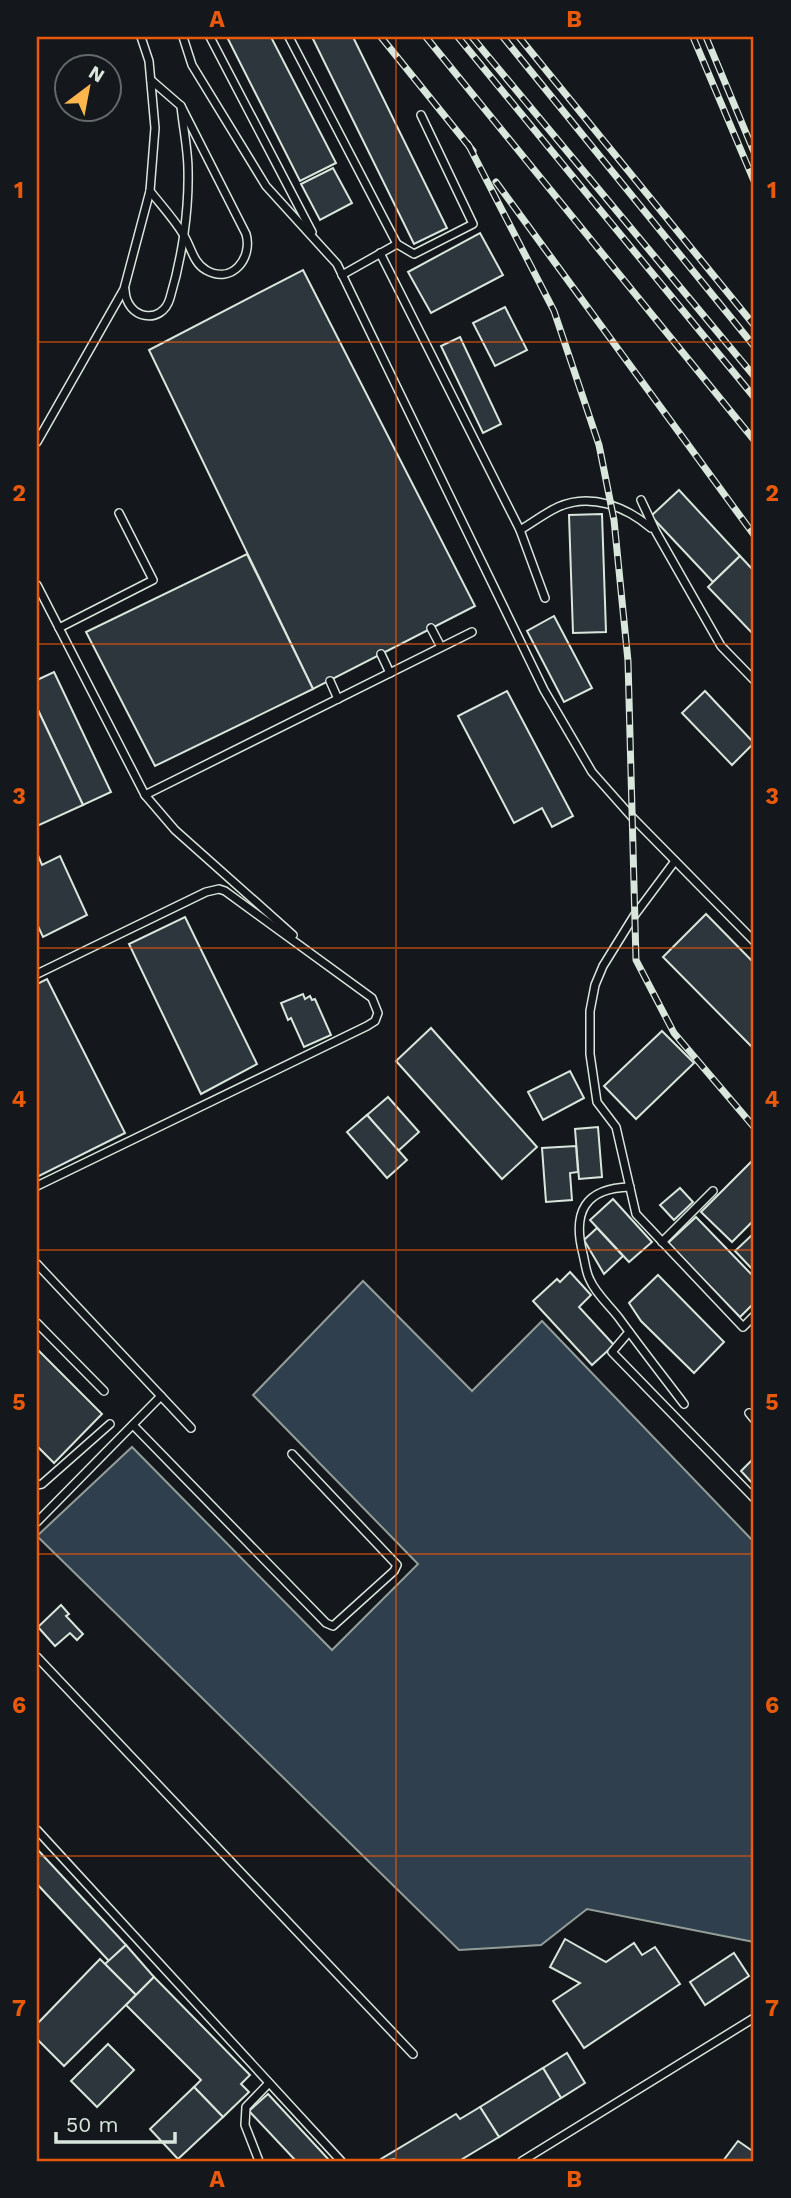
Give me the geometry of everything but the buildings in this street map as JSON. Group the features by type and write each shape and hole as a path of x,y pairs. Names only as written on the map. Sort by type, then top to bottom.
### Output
{"lane":[{"path":"37,442 124,289 150,191 155,128 149,61 142,37"},
{"path":"183,37 192,65 266,186 337,264 544,690 592,772 631,817 754,941"},
{"path":"210,37 317,242"},
{"path":"289,37 397,244 414,254 473,224 421,115"},
{"path":"150,80 181,106 246,234 248,251 240,266 233,271 215,273 200,265 183,234 150,191"},
{"path":"124,289 133,311 146,316 161,312 170,299 183,234 188,170 181,106"},
{"path":"342,275 397,244"},
{"path":"380,253 520,530 545,598"},
{"path":"641,500 656,532 721,646 754,680"},
{"path":"520,530 559,506 592,501 626,510 656,532"},
{"path":"59,628 153,580 119,513"},
{"path":"37,585 145,795 175,830 316,957"},
{"path":"431,628 440,648"},
{"path":"145,795 472,632"},
{"path":"382,654 390,673"},
{"path":"330,681 338,699"},
{"path":"676,861 634,916 603,966 595,985 590,1011 590,1054 597,1102 616,1127 636,1214 743,1327 754,1316"},
{"path":"37,974 206,892 219,889 316,957 375,1003 378,1013 371,1024 37,1186"},
{"path":"629,1186 610,1187 598,1192 588,1201 581,1213 579,1239 589,1280 684,1404"},
{"path":"662,1242 713,1191"},
{"path":"37,1264 191,1427"},
{"path":"37,1323 104,1391"},
{"path":"629,1332 611,1352 754,1498"},
{"path":"37,1522 161,1396"},
{"path":"37,1485 110,1424"},
{"path":"133,1425 326,1623 333,1626 394,1571 397,1565 292,1454"},
{"path":"37,1657 414,2054"},
{"path":"37,1830 341,2161"},
{"path":"522,2161 754,2018"},
{"path":"259,2161 245,2125 246,2107 270,2083"}],"water":[{"path":"363,1281 472,1391 542,1321 754,1542 754,1942 587,1909 541,1945 459,1950 37,1536 132,1447 332,1650 418,1564 253,1395"}],"railway":[{"path":"381,37 473,151"},
{"path":"426,37 754,440"},
{"path":"458,37 754,397"},
{"path":"472,37 754,376"},
{"path":"503,37 754,346"},
{"path":"519,37 754,325"},
{"path":"693,37 754,181"},
{"path":"706,37 754,152"},
{"path":"468,144 554,311 599,445 614,520 628,661 636,960 674,1033 754,1127"},
{"path":"496,182 754,535"}]}
